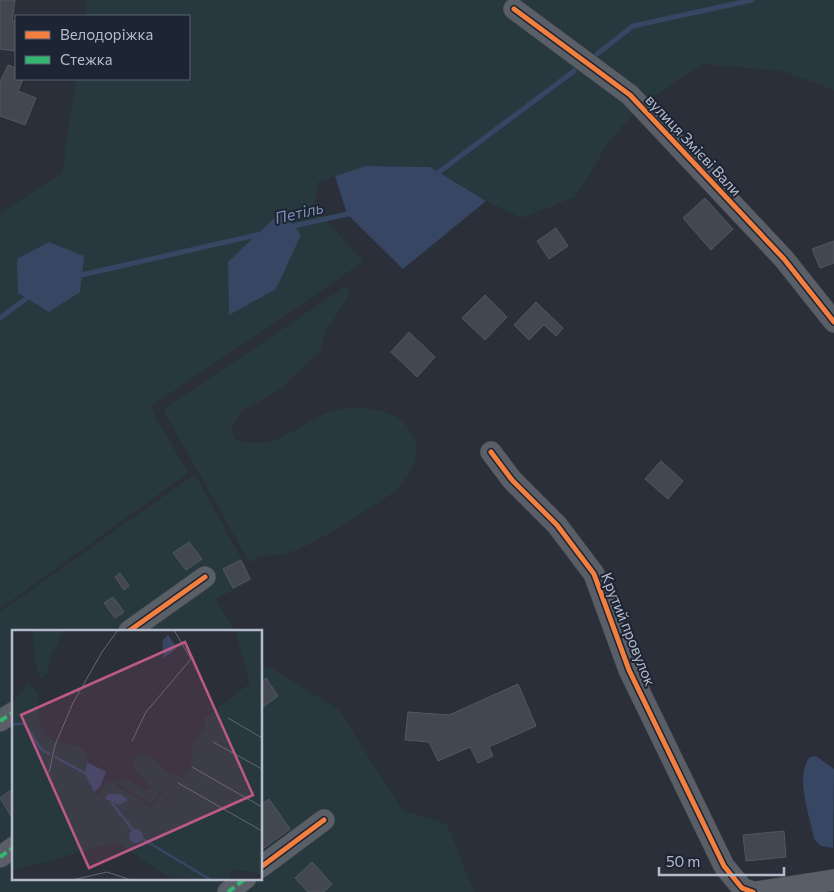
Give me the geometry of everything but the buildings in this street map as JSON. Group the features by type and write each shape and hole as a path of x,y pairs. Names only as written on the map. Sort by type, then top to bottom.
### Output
{"street":[{"name":"вулиця Змієві Вали","path":"514,9 630,95 784,259 834,322"},
{"name":"Крутий провулок","path":"491,452 512,480 557,525 594,574 629,670 724,866 750,891"},
{"path":"130,630 205,577"},
{"path":"0,722 12,713"},
{"path":"262,866 324,820"},
{"path":"0,857 12,848"},
{"path":"228,892 243,880"},
{"path":"750,891 834,880"}],"shaded area":[{"path":"87,0 834,0 834,90 783,71 703,64 643,103 610,140 575,197 522,218 486,201 430,167 366,166 318,182 315,207 363,262 150,407 188,473 0,609 0,213 62,173 76,80 190,80 190,15 85,15"},
{"path":"346,286 350,292 335,318 328,324 320,352 275,393 240,412 231,430 234,439 243,442 262,443 287,435 333,411 353,408 374,409 394,416 409,429 413,435 416,447 413,464 407,477 394,491 316,541 288,553 260,555 250,563 163,410"},
{"path":"195,474 253,580 216,599 233,630 12,630 12,880 262,880 262,668 270,667 339,710 402,810 447,824 474,892 0,892 0,612"}],"water":[{"path":"366,166 430,167 486,201 403,269 347,214 335,176"},
{"path":"283,210 301,235 276,289 229,315 228,262"},
{"path":"49,242 84,256 80,292 49,312 18,293 17,259"},
{"path":"816,756 834,769 833,848 821,846 814,839 804,796 803,775 805,765 810,757"}],"waterway":[{"name":"Петіль","path":"597,54 633,26 752,0"},
{"name":"Петіль","path":"435,175 574,71"},
{"name":"Петіль","path":"289,227 352,213"},
{"name":"Петіль","path":"77,276 261,234"},
{"name":"Петіль","path":"0,318 31,295"}],"marked path":[{"path":"0,721 12,713"},
{"path":"0,857 12,848"},
{"path":"228,892 243,880"}],"cycle path":[{"path":"514,9 630,95 784,259 834,322"},
{"path":"491,452 512,480 557,525 594,574 629,670 724,866 742,888 753,892"},
{"path":"130,630 205,577"},
{"path":"262,866 324,820"}]}
